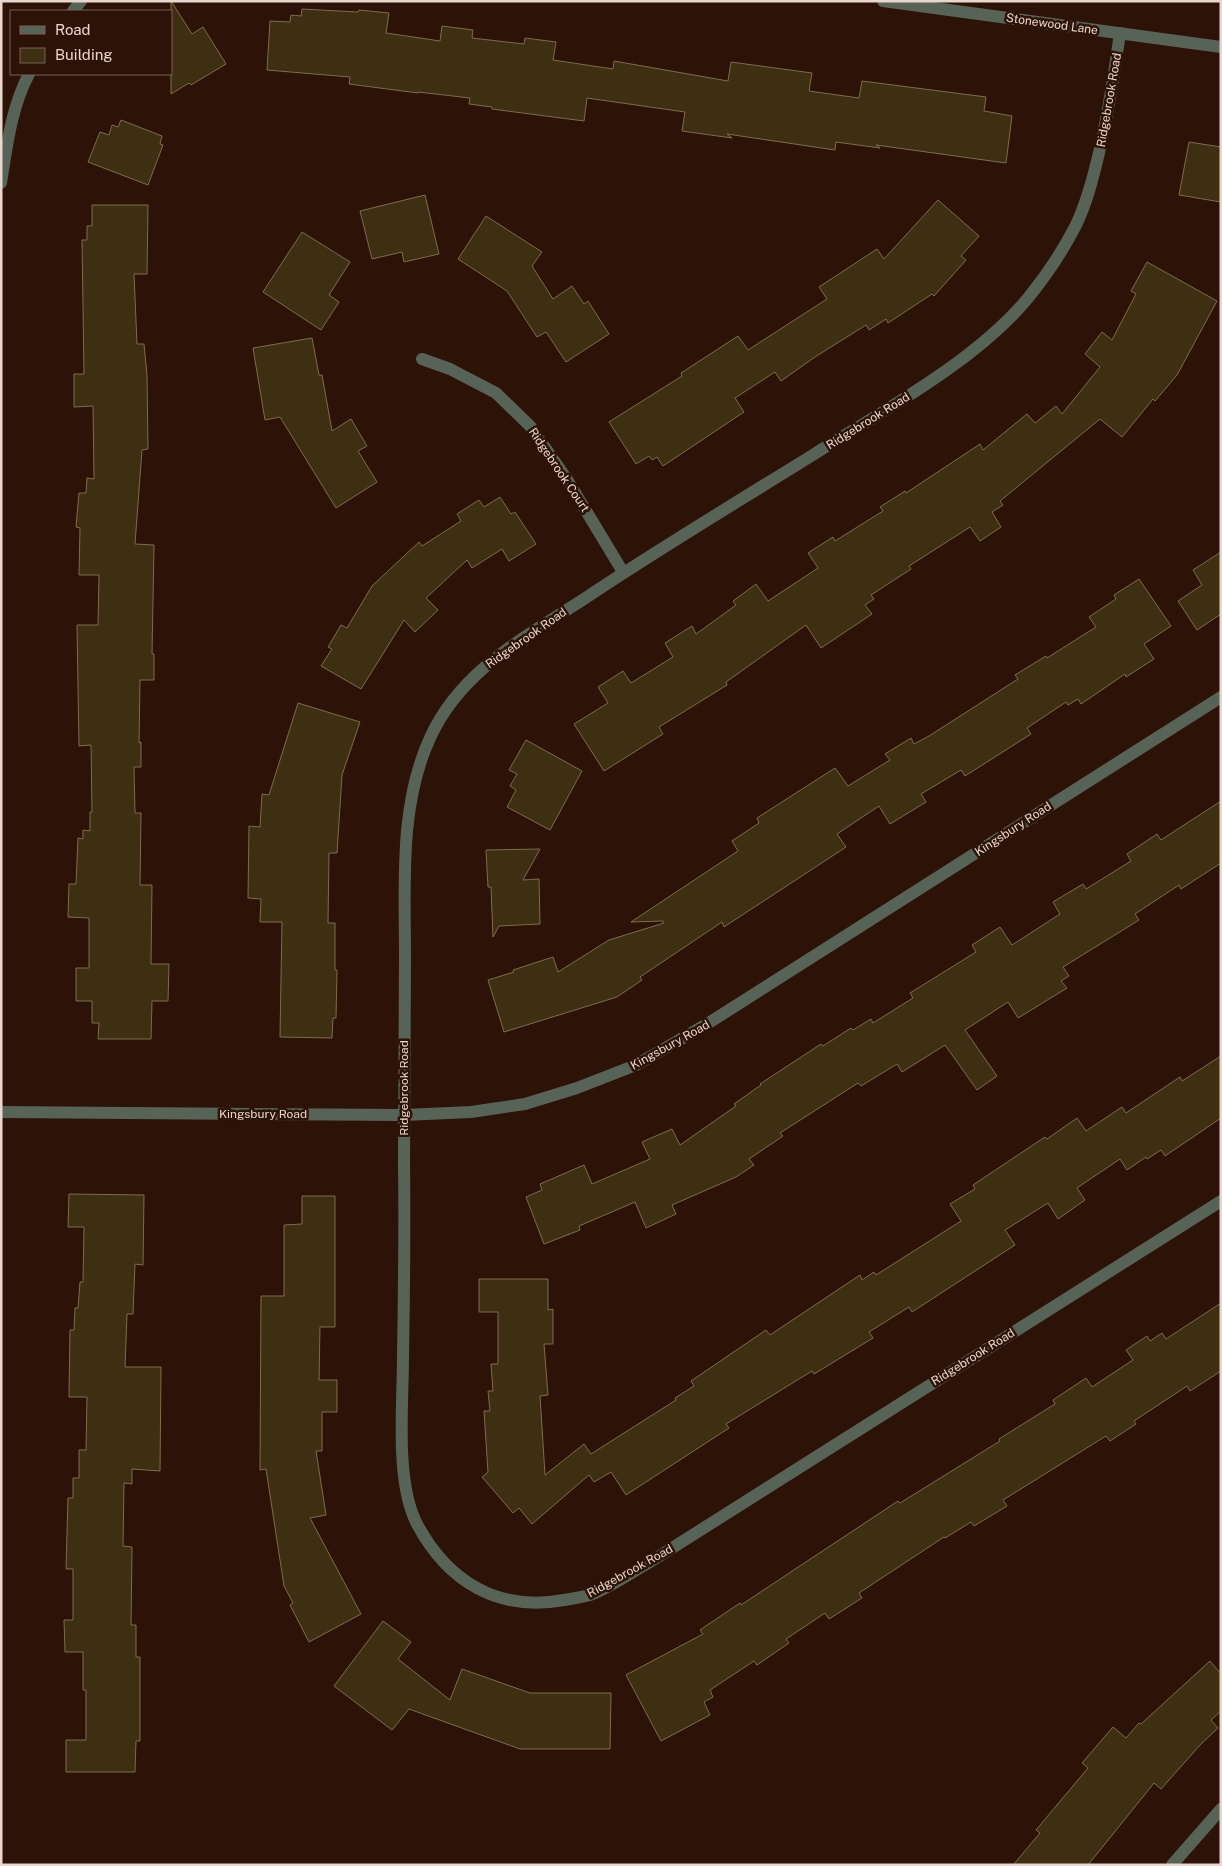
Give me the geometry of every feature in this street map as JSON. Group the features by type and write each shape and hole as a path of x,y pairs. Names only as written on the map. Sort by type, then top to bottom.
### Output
{"street":[{"name":"Stonewood Lane","path":"883,1 1221,47"},
{"name":"Ridgebrook Road","path":"1120,33 1108,116 1089,194 1077,224 1028,299 994,333 950,367 889,408 624,572 492,660 454,696 429,738 416,779 408,820 405,884 405,1229 402,1439 405,1485 413,1516 431,1549 450,1569 479,1590 513,1602 550,1603 591,1595 650,1562 1221,1201"},
{"path":"1,183 8,137 21,88 28,75"},
{"name":"Ridgebrook Court","path":"422,359 450,369 496,393 530,426 568,481 624,572"},
{"name":"Kingsbury Road","path":"1,1112 404,1115 471,1112 525,1104 577,1088 636,1065 707,1024 1221,697"},
{"path":"1172,1865 1221,1809"}],"building":[{"path":"171,1 192,34 203,27 226,64 191,85 189,83 171,94 172,10"},
{"path":"302,9 358,12 359,10 389,13 386,33 440,41 442,26 473,30 472,38 524,44 525,38 556,42 553,60 613,69 614,61 728,81 731,62 812,73 809,91 859,98 862,81 986,97 984,111 1012,116 1006,163 876,145 880,148 836,142 835,150 727,134 732,138 682,131 685,112 587,98 584,121 492,109 492,107 469,104 470,98 349,84 350,77 267,70 270,21 290,22 291,15 301,16"},
{"path":"121,120 162,136 160,144 163,145 148,185 88,162 100,132 109,135 112,125 118,127"},
{"path":"1189,142 1221,147 1221,202 1179,195"},
{"path":"425,195 439,254 404,262 402,252 372,259 360,211"},
{"path":"938,200 979,236 961,256 966,260 934,296 932,294 888,323 886,319 869,330 866,325 781,381 775,372 735,398 744,412 663,466 657,457 652,460 649,456 636,464 609,422 682,376 681,373 738,336 748,350 827,299 819,287 877,249 884,259"},
{"path":"92,205 148,205 147,274 134,274 137,344 144,344 147,375 148,449 142,450 135,544 154,545 152,654 154,654 154,680 140,680 139,743 141,742 141,767 134,767 135,813 141,813 140,885 152,885 151,964 169,964 168,1001 152,1001 151,1039 98,1039 99,1023 92,1023 92,1001 76,1001 76,968 89,968 89,918 68,917 69,884 76,884 78,838 83,839 83,830 90,831 90,812 92,812 91,745 79,746 77,625 98,625 99,575 79,575 80,528 76,527 79,493 86,493 87,478 94,479 93,406 74,407 74,374 84,374 82,240 87,240 87,226 92,226"},
{"path":"486,216 542,252 532,266 553,299 572,286 584,304 588,301 609,334 566,362 546,332 537,337 507,291 458,259"},
{"path":"302,232 350,262 329,295 339,302 321,330 263,292"},
{"path":"1147,262 1217,301 1177,375 1155,401 1153,399 1122,437 1100,419 1000,501 1003,505 992,512 1001,527 980,541 970,527 909,566 911,569 871,595 874,599 865,605 872,614 821,648 806,625 726,682 727,685 659,727 663,734 604,771 574,724 608,703 598,687 623,671 631,683 673,657 665,643 692,626 696,634 736,605 733,601 756,584 768,601 818,568 808,553 833,537 835,541 883,511 880,507 905,491 906,493 980,444 983,450 1027,414 1035,423 1056,406 1062,414 1100,367 1085,354 1102,332 1112,340 1136,294 1131,291"},
{"path":"312,338 319,375 322,375 332,431 351,419 367,446 358,451 377,482 336,508 280,417 265,420 253,348"},
{"path":"500,497 511,514 515,512 536,544 509,561 502,549 472,568 467,560 426,598 438,610 415,632 404,620 361,689 321,666 332,649 328,647 341,625 347,628 372,586 419,542 422,546 461,521 457,514 479,500 484,507"},
{"path":"1221,552 1221,614 1197,630 1178,601 1202,585 1193,570"},
{"path":"1139,579 1171,626 1144,644 1154,659 1126,677 1125,674 1081,704 1078,699 1068,705 1066,702 1027,728 1031,734 965,776 961,770 921,794 926,802 890,824 879,806 837,834 846,847 724,927 722,922 640,977 642,980 617,997 504,1032 488,980 553,957 558,972 609,940 664,923 663,921 631,922 738,851 732,841 759,823 757,818 835,768 848,786 890,760 885,754 911,738 914,744 929,736 1018,679 1015,675 1046,656 1047,658 1096,627 1089,617 1116,599 1114,595"},
{"path":"298,703 360,722 342,775 337,853 329,853 328,923 335,923 335,970 337,970 336,1018 333,1018 332,1038 280,1037 282,922 260,922 261,899 248,898 249,826 260,827 262,794 269,795"},
{"path":"526,740 582,771 550,830 507,807 516,790 510,786 517,774 509,770"},
{"path":"1221,801 1221,863 1181,889 1179,885 1135,914 1139,920 1063,967 1069,976 1061,981 1067,988 1018,1018 1008,1002 965,1030 997,1076 977,1090 945,1045 902,1072 897,1064 861,1086 858,1083 780,1133 783,1136 749,1159 754,1165 736,1177 672,1205 676,1214 646,1228 635,1202 579,1226 580,1230 544,1244 526,1197 542,1190 540,1184 584,1165 592,1184 650,1159 642,1142 672,1129 680,1145 736,1106 734,1104 760,1084 821,1044 823,1046 851,1028 853,1030 871,1019 873,1023 913,998 910,993 976,952 972,945 1000,927 1012,945 1060,914 1053,902 1083,884 1086,889 1131,861 1127,854 1157,834 1161,840"},
{"path":"540,849 523,880 539,879 540,924 499,926 493,937 491,887 488,887 486,850"},
{"path":"1221,1056 1221,1118 1165,1156 1161,1150 1147,1159 1146,1157 1127,1170 1120,1159 1077,1188 1085,1200 1058,1219 1048,1203 1005,1230 1015,1245 912,1312 909,1307 869,1332 873,1338 814,1374 812,1371 726,1424 729,1428 626,1495 611,1472 594,1482 589,1475 532,1524 519,1508 513,1513 482,1477 488,1472 484,1411 490,1411 488,1391 493,1391 491,1364 498,1364 498,1312 479,1312 479,1279 548,1279 548,1310 553,1309 553,1344 544,1344 548,1395 540,1396 545,1475 584,1444 591,1454 676,1400 675,1398 694,1386 691,1381 766,1330 770,1335 860,1275 862,1280 874,1272 876,1275 961,1221 950,1204 975,1189 973,1185 1045,1137 1047,1139 1077,1118 1086,1131 1122,1107 1126,1113 1180,1077 1182,1081"},
{"path":"69,1194 144,1195 143,1265 135,1264 133,1314 127,1314 125,1367 161,1367 160,1471 132,1469 132,1484 124,1483 123,1546 132,1547 131,1625 136,1625 136,1657 140,1657 140,1741 136,1741 135,1772 66,1772 66,1740 86,1740 86,1690 83,1690 83,1652 65,1652 64,1620 73,1620 73,1569 66,1569 68,1498 73,1498 73,1478 79,1478 79,1450 86,1450 87,1397 69,1397 70,1330 74,1330 75,1308 78,1308 80,1282 83,1282 84,1227 68,1227"},
{"path":"302,1196 335,1196 335,1327 320,1327 319,1380 337,1380 337,1412 322,1412 322,1451 316,1451 326,1515 310,1518 361,1614 309,1642 290,1605 293,1603 284,1586 266,1469 260,1470 261,1296 284,1296 284,1225 302,1224"},
{"path":"1221,1303 1221,1371 1190,1391 1187,1386 1134,1421 1136,1424 1110,1441 1106,1436 1003,1500 1007,1506 974,1526 971,1522 944,1537 859,1593 862,1598 829,1619 825,1613 786,1639 789,1643 757,1665 754,1661 710,1690 713,1697 704,1702 710,1715 661,1741 626,1675 703,1634 700,1630 740,1603 741,1605 898,1501 900,1503 1000,1441 999,1439 1055,1404 1053,1400 1086,1378 1092,1387 1133,1360 1126,1350 1147,1336 1150,1341 1162,1333 1166,1339"},
{"path":"383,1621 411,1642 398,1659 450,1700 462,1669 530,1693 611,1693 610,1749 520,1749 409,1709 392,1730 334,1686"},
{"path":"1210,1661 1221,1674 1221,1711 1211,1720 1218,1728 1161,1789 1154,1783 1088,1865 1013,1865 1040,1833 1036,1830 1088,1768 1082,1763 1113,1727 1126,1738 1139,1723 1141,1724"}]}
